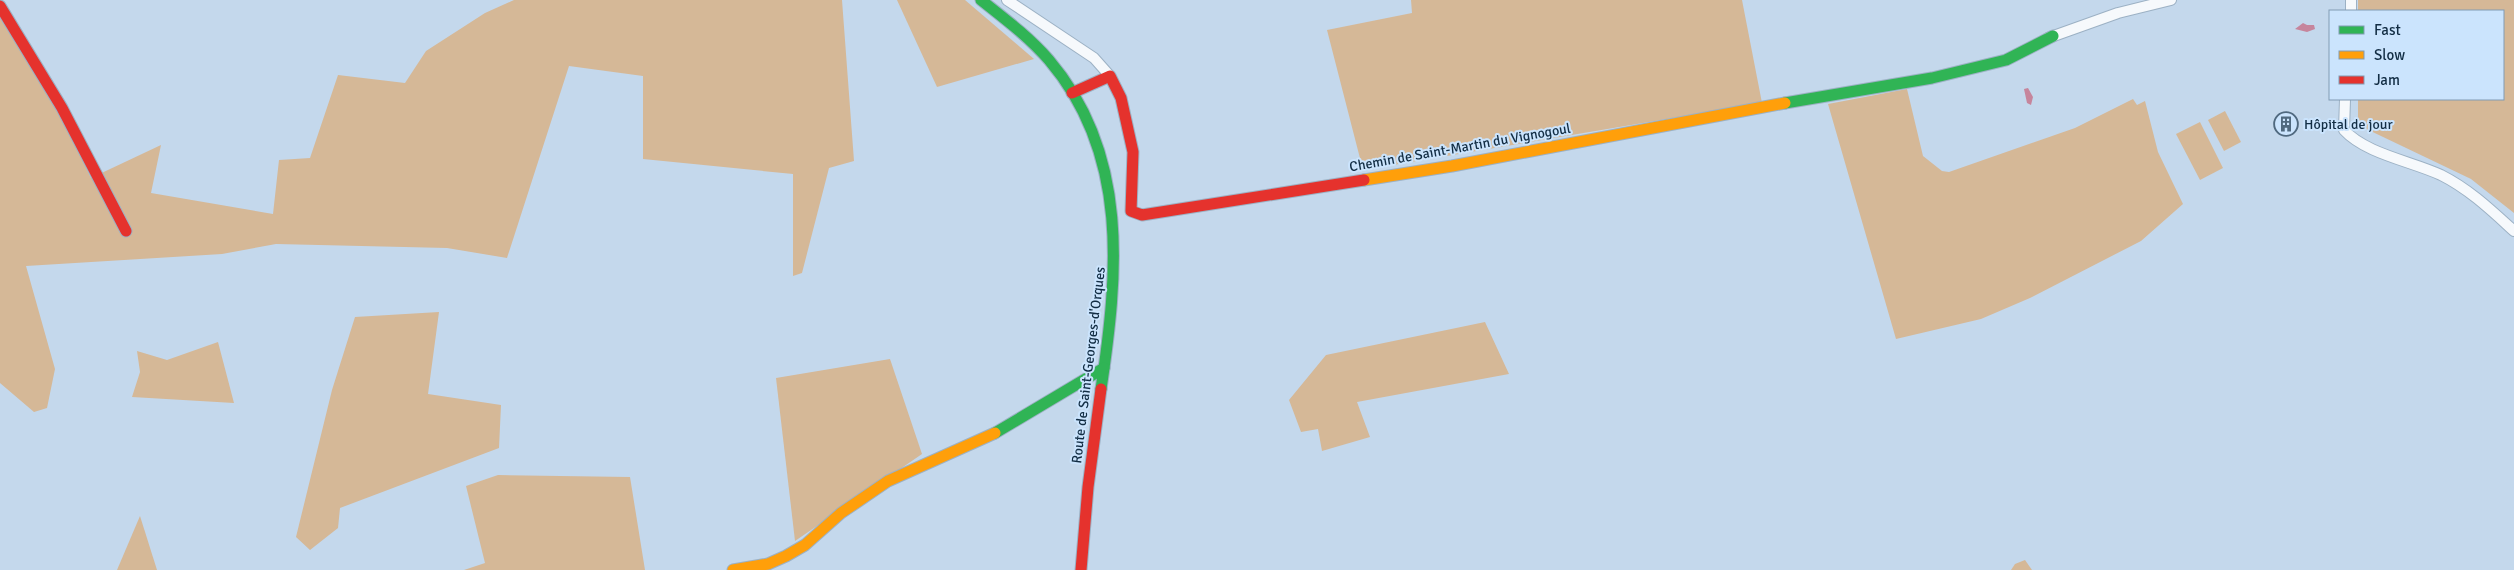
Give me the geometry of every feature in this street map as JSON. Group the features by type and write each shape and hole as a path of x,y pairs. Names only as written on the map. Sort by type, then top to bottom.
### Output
{"street":[{"name":"Route de Saint-Georges-d'Orques","path":"981,0 1036,48 1057,71 1072,93 1098,146 1112,198 1116,263 1092,453 1081,570"},
{"name":"Chemin de Saint-Martin du Vignogoul","path":"1007,0 1094,58 1110,76 1121,98 1133,152 1131,211 1142,215 1452,166 1932,78 2006,60 2052,36 2118,13 2171,0"},
{"path":"0,6 62,108 126,231"},
{"path":"1072,93 1110,76"},
{"path":"2345,100 2344,130 2357,143 2411,163 2466,189 2514,231"},
{"path":"733,570 768,564 786,556 805,545 841,513 888,482 991,435 1104,368"}],"shaded area":[{"path":"514,0 842,0 854,161 829,168 802,273 793,276 793,174 643,159 643,76 569,66 507,258 447,248 276,244 222,254 26,266 55,369 47,408 34,412 0,383 0,18 60,114 91,178 161,145 151,193 273,214 279,160 310,158 338,75 405,83 426,51 485,13"},
{"path":"897,0 965,0 1034,59 937,87"},
{"path":"1411,0 1742,0 1762,103 1363,170 1327,30 1412,13"},
{"path":"2358,0 2514,0 2514,213 2471,179 2358,125 2358,100 2504,100 2504,10 2358,10"},
{"path":"2303,23 2314,25 2315,29 2307,32 2295,29"},
{"path":"2028,88 2033,97 2031,105 2027,103 2024,89"},
{"path":"1907,89 1923,156 1942,171 1949,172 2075,128 2133,99 2137,105 2145,101 2158,152 2183,204 2141,241 2030,298 1981,319 1896,339 1828,104"},
{"path":"2225,111 2241,142 2224,151 2208,120"},
{"path":"2200,122 2223,168 2200,180 2176,134"},
{"path":"439,312 428,394 501,405 499,448 340,508 338,528 310,550 296,537 332,390 355,317"},
{"path":"1485,322 1509,374 1357,402 1370,437 1322,451 1318,429 1301,432 1289,400 1326,355"},
{"path":"218,342 234,403 132,397 140,372 137,351 167,360"},
{"path":"890,359 922,454 795,541 776,378"},
{"path":"498,475 630,477 645,570 464,570 485,563 466,486"},
{"path":"140,516 157,570 117,570"},
{"path":"2025,560 2032,570 2011,570 2015,564"}],"traffic: fast":[{"path":"981,0 1008,21 1049,60 1075,97 1094,135 1106,176 1112,217 1111,303 1101,389"},
{"path":"1785,103 1932,78 2006,60 2053,36"},
{"path":"995,433 1104,368"}],"traffic: slow":[{"path":"1364,180 1452,166 1785,103"},
{"path":"733,570 768,564 786,556 805,545 841,513 888,481 995,433"}],"traffic: jam":[{"path":"0,6 62,108 126,231"},
{"path":"1072,93 1110,76 1121,98 1133,152 1131,211 1142,215 1364,180"},
{"path":"1081,570 1088,487 1101,389"}],"place":[{"name":"Hôpital de jour","path":"2286,124"}]}
